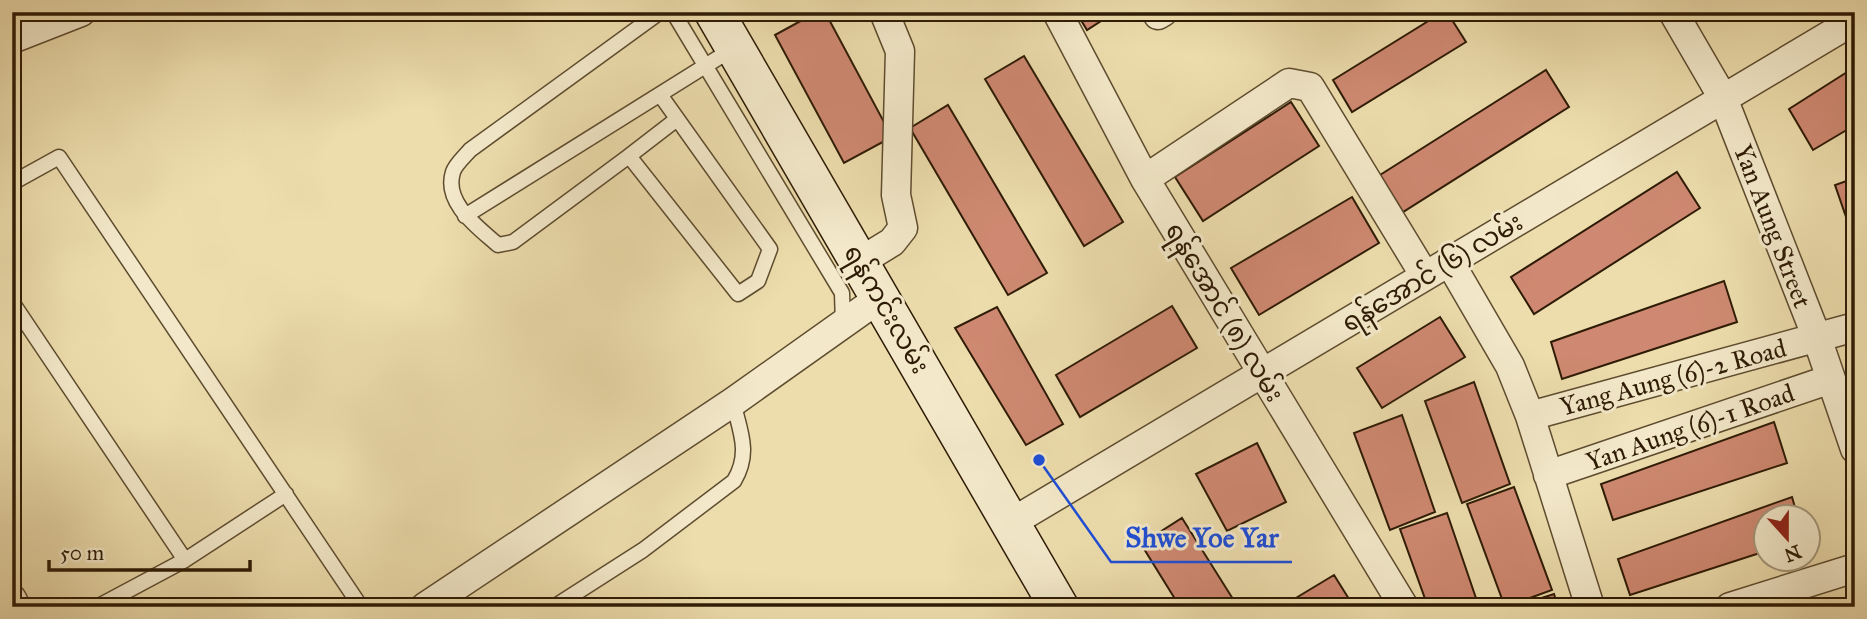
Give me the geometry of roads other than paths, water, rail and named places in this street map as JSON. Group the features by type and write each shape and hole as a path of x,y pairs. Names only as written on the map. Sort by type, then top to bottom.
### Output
{"main road":[{"name":"ရန်ကင်းလမ်း","path":"714,12 721,57 860,261 1059,607"}],"street":[{"path":"12,39 81,12"},
{"path":"860,261 891,242 903,228 896,195 900,51 884,12"},
{"name":"ရန်အောင် (၈) လမ်း","path":"1057,12 1145,179 1404,607"},
{"name":"Yan Aung Street","path":"1674,12 1723,98 1817,338 1855,449"},
{"name":"ရန်အောင် (၆) လမ်း","path":"1009,524 1855,20"},
{"path":"1145,179 1289,83 1301,83 1310,87 1437,269 1510,366 1530,416 1590,607"},
{"path":"425,607 733,401 881,297"},
{"name":"Yang Aung (6)-2 Road","path":"1530,416 1855,327"},
{"name":"Yan Aung (6)-1 Road","path":"1548,475 1831,379"},
{"path":"1730,607 1855,568"},
{"path":"12,600 16,607"}],"lane":[{"path":"660,12 470,150 453,172 453,193 465,216 498,245 513,242 677,119"},
{"path":"673,12 721,57 842,293 843,324"},
{"path":"465,216 721,57"},
{"path":"629,156 738,294 758,281 769,249 661,96"},
{"path":"12,183 59,157 361,607"},
{"path":"12,302 185,559"},
{"path":"554,607 643,550 734,481 743,466 744,447 733,401"},
{"path":"97,607 185,559 286,494"}],"place":[{"name":"Shwe Yoe Yar","path":"1039,460"}]}
